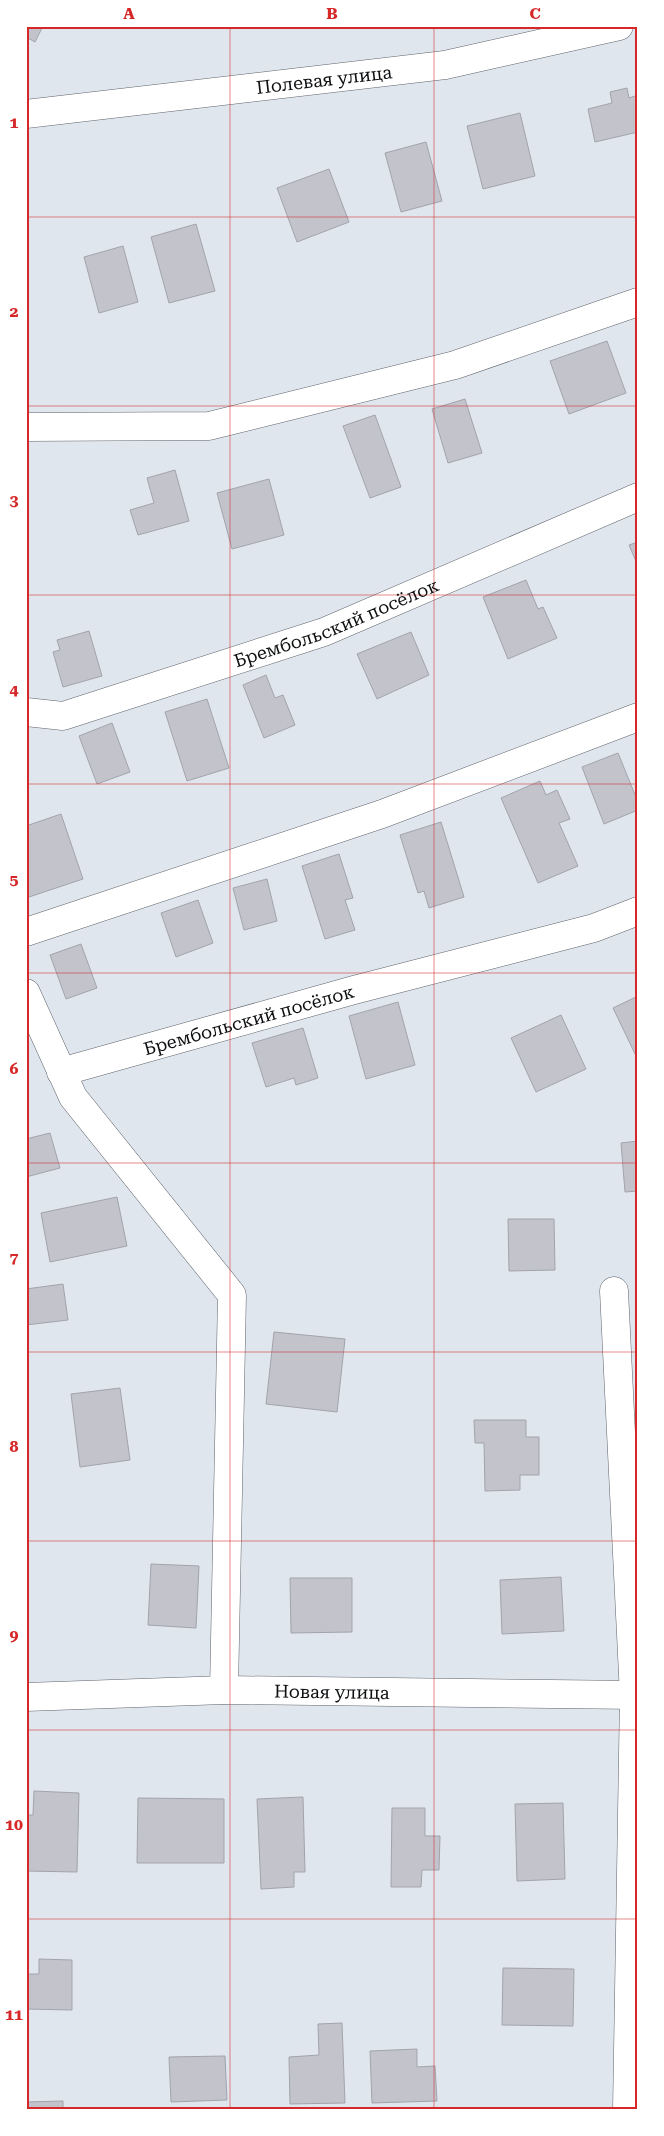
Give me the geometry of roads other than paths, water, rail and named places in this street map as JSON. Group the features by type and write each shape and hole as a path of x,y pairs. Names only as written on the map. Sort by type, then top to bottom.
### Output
{"street":[{"name":"Полевая улица","path":"26,114 445,65 618,26"},
{"path":"26,427 209,426 454,365 638,302"},
{"name":"Брембольский посёлок","path":"26,712 62,716 324,632 638,498"},
{"path":"26,932 382,814 638,717"},
{"name":"Брембольский посёлок","path":"62,1072 354,990 594,928 638,911"},
{"path":"26,993 73,1097 232,1295 224,1690"},
{"path":"614,1291 631,1479 636,1695 627,2110"},
{"name":"Новая улица","path":"26,1697 224,1690 636,1695"}]}
